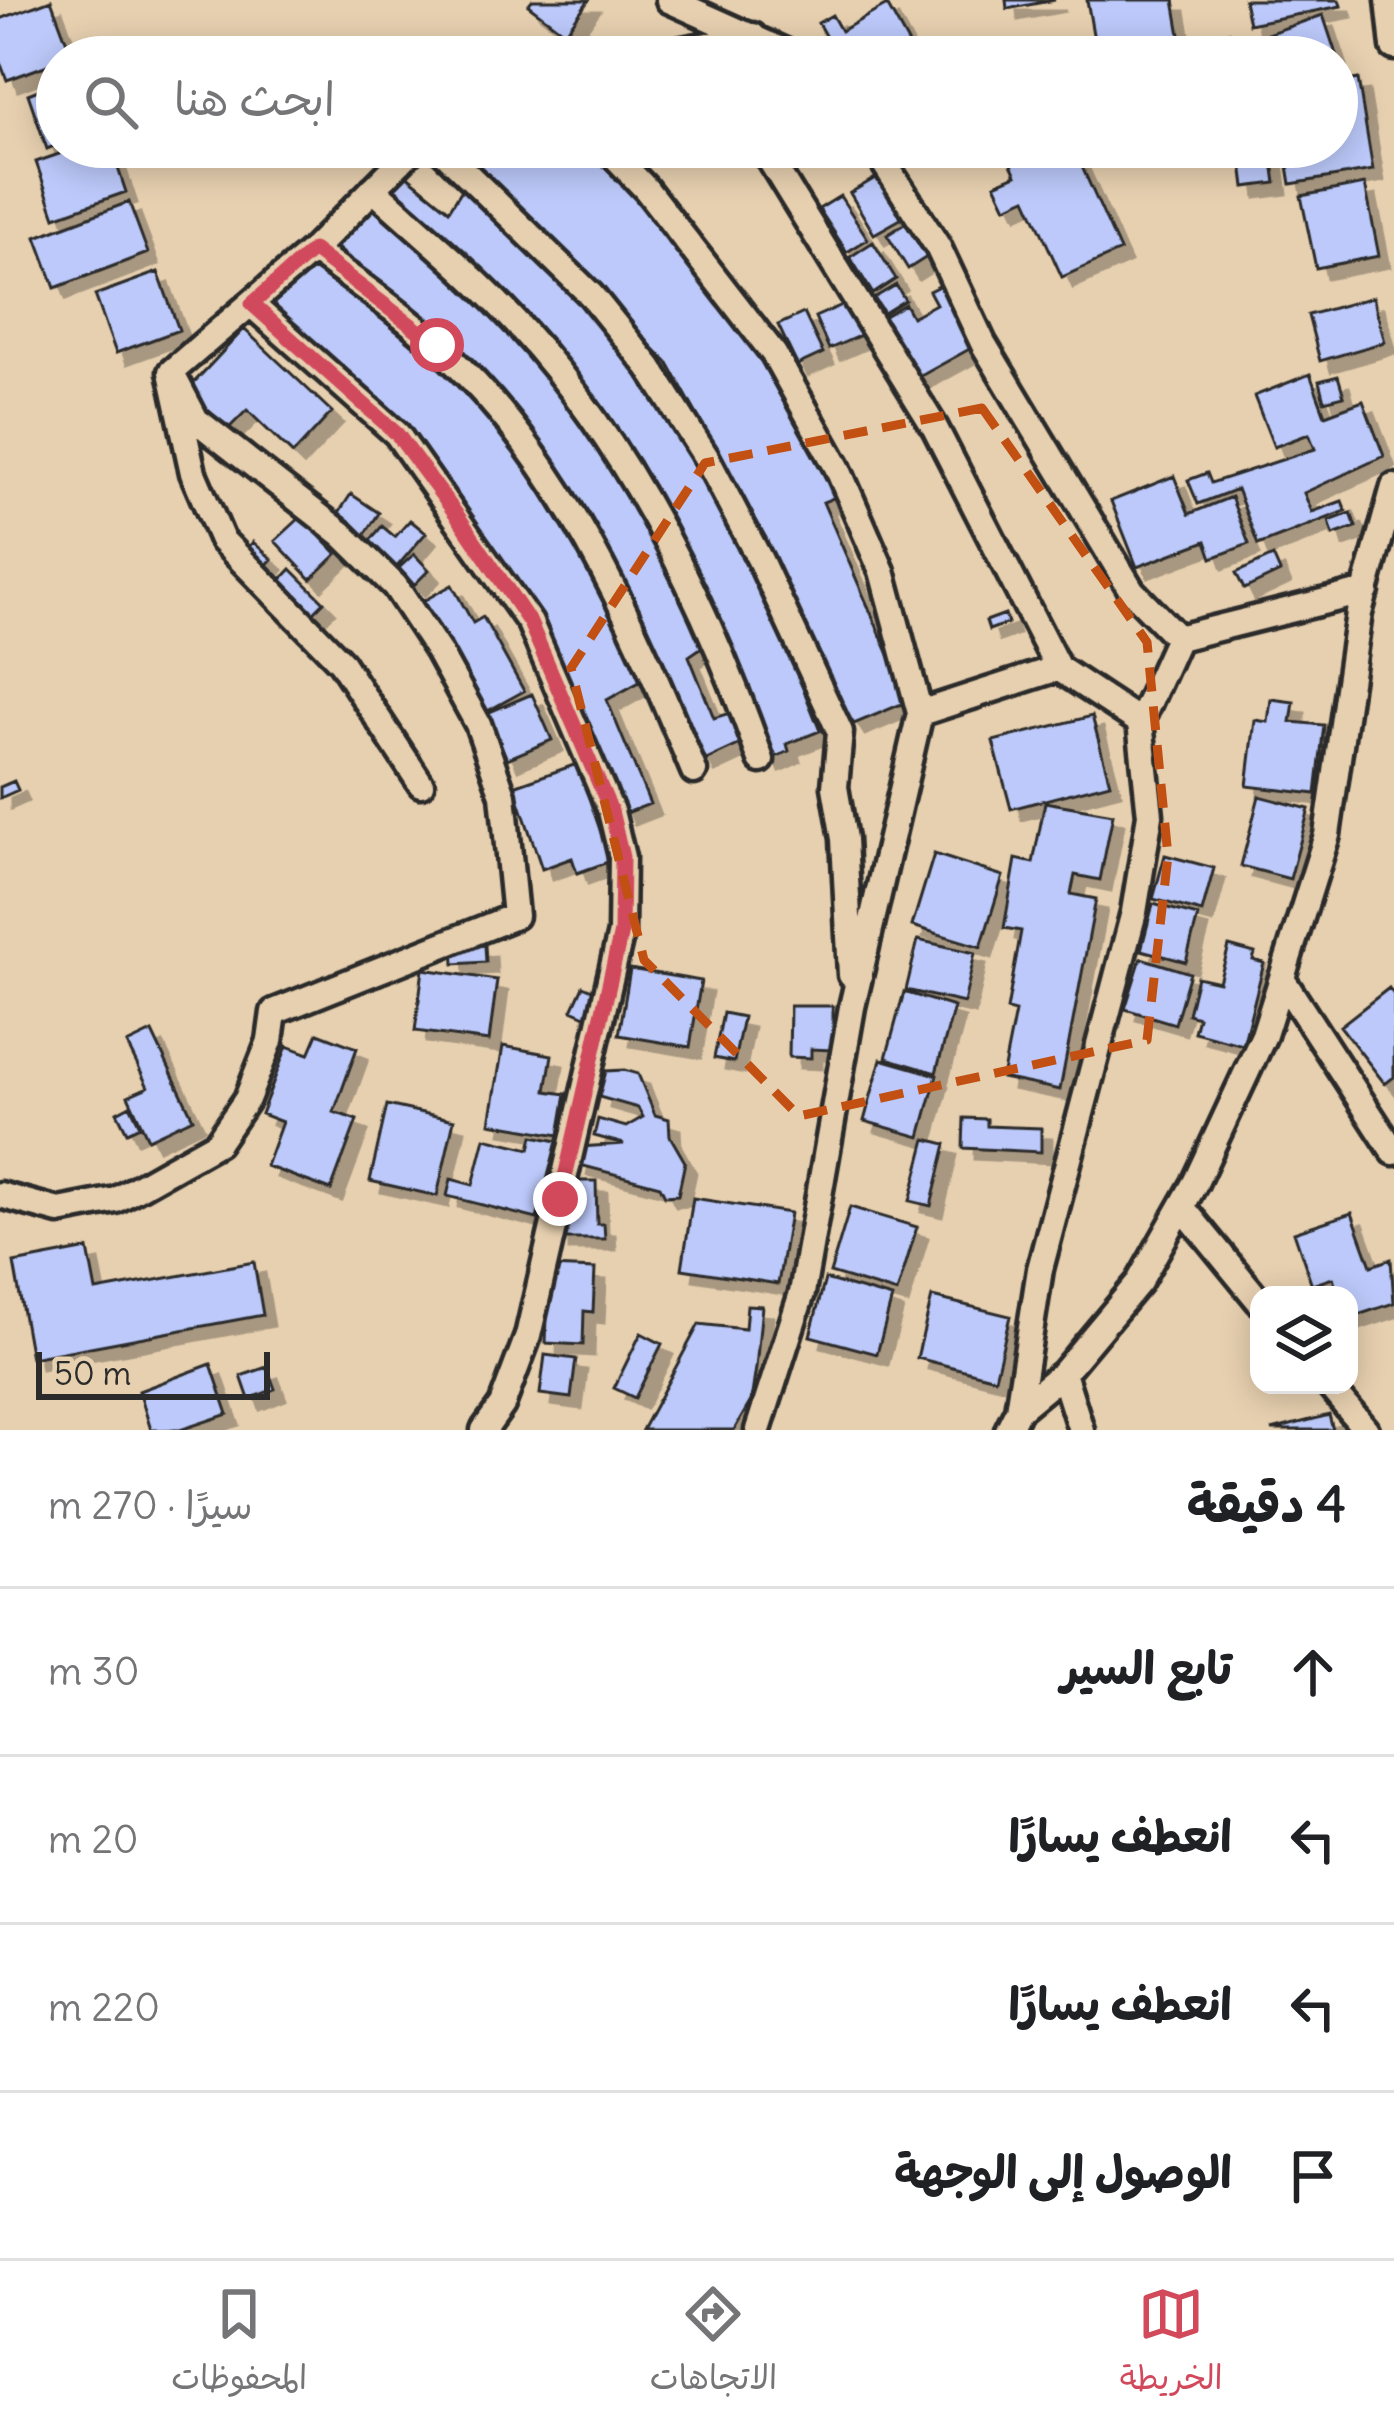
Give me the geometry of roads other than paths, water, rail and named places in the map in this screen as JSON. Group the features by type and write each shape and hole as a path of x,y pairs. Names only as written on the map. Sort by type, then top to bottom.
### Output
{"street":[{"path":"669,0 752,36"},
{"path":"1389,0 1394,47"},
{"path":"171,372 313,250 394,168"},
{"path":"461,168 591,295 649,367 706,457 760,560 840,732 835,787 844,839 852,1007"},
{"path":"626,168 774,354 816,429 882,571 920,713 852,1007 802,1293 758,1430"},
{"path":"776,168 935,428 1058,668 1140,722"},
{"path":"887,168 938,247 983,343 1132,591 1178,638"},
{"path":"374,189 521,327 592,415 631,475 694,597 761,760"},
{"path":"313,250 437,345 508,423 565,498 655,676 694,771"},
{"path":"252,304 397,434 530,623 611,811 622,857 621,932 528,1336 502,1405 484,1430"},
{"path":"171,372 193,473 222,540 340,662 421,784"},
{"path":"0,1195 59,1211 116,1200 217,1143 247,1099 270,1040 274,1012 515,916 503,795 478,724 438,651 395,586 342,534 196,420 171,372"},
{"path":"1013,1420 1063,1373 1139,1282 1182,1207 1264,1035 1327,835 1366,591 1394,487"},
{"path":"1178,638 1366,591"},
{"path":"1013,1420 1040,1270 1134,912 1150,815 1140,722 1178,638"},
{"path":"920,713 1058,668"},
{"path":"1282,979 1394,1152"},
{"path":"1182,1207 1250,1289"},
{"path":"1063,1373 1081,1430"},
{"path":"1336,1394 1366,1430"}]}
